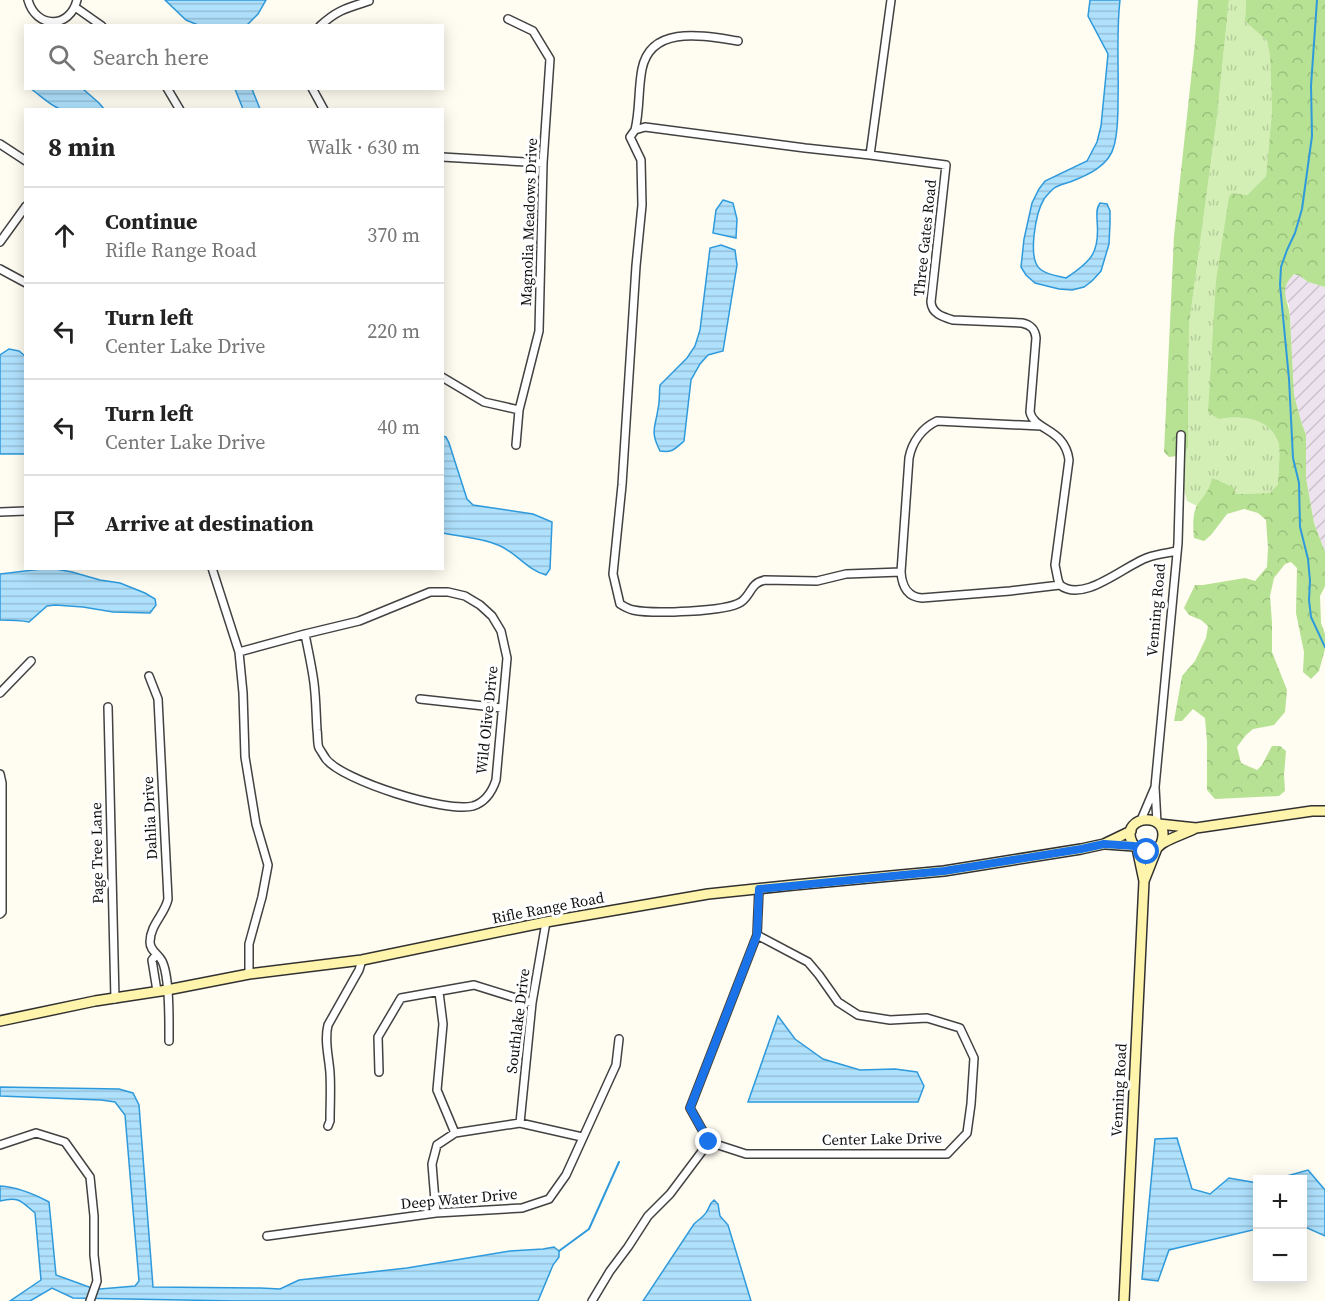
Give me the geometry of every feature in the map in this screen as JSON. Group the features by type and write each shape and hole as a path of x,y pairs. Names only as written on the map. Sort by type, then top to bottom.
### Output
{"main road":[{"path":"1196,828 1147,852 1136,847 1131,839 1131,831 1141,820 1148,819 1158,824 1196,828 1325,811"},
{"path":"1158,824 1163,834 1159,846"},
{"name":"Rifle Range Road","path":"0,1021 95,1001 249,974 362,960 546,922 708,894 944,871 1081,849 1104,844 1131,831"},
{"name":"Rifle Range Road","path":"1104,844 1136,847"},
{"name":"Venning Road","path":"1144,881 1159,846"},
{"name":"Venning Road","path":"1124,1301 1144,881 1136,847"}],"street":[{"path":"28,0 36,15 50,22 65,19 71,14 76,4 100,24"},
{"path":"635,129 645,127 870,155 891,0"},
{"path":"322,24 342,9 369,1"},
{"name":"Magnolia Meadows Drive","path":"508,19 533,31 550,59 543,163 539,331 519,410 516,445"},
{"path":"738,41 685,35 664,40 649,52 642,66 637,119 630,137 641,160 642,205 622,485 613,574 620,604 639,611 716,609 740,602 759,581 817,581 846,574 901,572"},
{"path":"168,90 179,108"},
{"path":"313,90 323,108"},
{"path":"0,144 24,160"},
{"name":"Three Gates Road","path":"870,155 946,165 931,302 933,308 939,314 954,320 1022,323 1034,329 1036,338 1029,412 1033,421 1052,431 1062,442 1069,460 1055,565 1060,585"},
{"path":"444,157 543,163"},
{"path":"0,242 24,209"},
{"path":"0,268 24,282"},
{"path":"444,378 484,402 519,410"},
{"path":"1042,426 937,421 918,436 913,443 909,458 901,572 902,583 906,591 922,598 1060,585 1066,589 1090,587 1099,585 1149,557 1177,551"},
{"name":"Venning Road","path":"1158,824 1155,787 1177,551 1181,435"},
{"path":"0,512 24,511"},
{"path":"213,570 239,652 245,757 256,824 268,865 249,944 249,974"},
{"name":"Wild Olive Drive","path":"239,652 305,634 359,621 430,592 448,592 465,596 492,616 501,631 507,658 496,780 488,797 475,806 462,808 418,800 372,785 337,769 327,761 318,747 314,685 305,634"},
{"path":"0,693 31,661"},
{"name":"Dahlia Drive","path":"148,676 158,699 168,899 167,906 153,928 150,943 151,949 161,959 167,990 169,1041"},
{"path":"420,699 502,708"},
{"name":"Page Tree Lane","path":"108,707 114,999"},
{"path":"0,774 2,783 2,912 0,914"},
{"name":"Venning Road","path":"1141,820 1155,787"},
{"path":"592,1301 648,1216 670,1194 709,1142 690,1108 757,935 759,889"},
{"name":"Southlake Drive","path":"520,1123 532,1003 546,922"},
{"name":"Center Lake Drive","path":"709,1142 746,1154 947,1154 967,1133 974,1058 960,1028 927,1018 890,1020 858,1015 838,1002 808,962 757,935"},
{"name":"Dahlia Drive","path":"156,955 152,960 157,991"},
{"path":"328,1126 330,1121 330,1073 326,1031 359,970 362,960"},
{"path":"379,1072 378,1037 401,999 474,985 532,1003"},
{"path":"439,992 444,1024 437,1090 455,1133"},
{"name":"Deep Water Drive","path":"267,1236 436,1212 522,1208 549,1200 566,1175 616,1065 619,1039"},
{"path":"436,1212 432,1164 436,1145 455,1133 520,1123 582,1137"},
{"path":"0,1145 36,1133 64,1142 90,1177 97,1281 90,1301"}],"shaded area":[{"path":"1294,274 1308,282 1325,287 1325,552 1314,523 1306,478 1306,435 1294,395 1290,317 1289,305 1285,296 1285,283"}],"green space":[{"path":"1198,0 1229,0 1217,117 1189,325 1188,447 1184,455 1169,457 1164,452 1174,236"},
{"path":"1229,0 1246,0 1245,21 1267,41 1270,57 1272,111 1266,176 1247,195 1232,193 1219,419 1245,418 1268,427 1279,446 1278,484 1270,493 1236,494 1210,490 1197,506 1187,501 1182,474 1183,460 1188,447 1189,325 1217,117"},
{"path":"1246,0 1325,0 1325,287 1308,282 1294,274 1286,285 1285,294 1290,317 1294,395 1306,435 1306,478 1314,523 1325,552 1325,586 1320,596 1325,649 1319,671 1311,679 1303,672 1304,652 1296,613 1297,568 1291,562 1285,564 1274,578 1270,596 1272,652 1287,690 1285,712 1274,725 1253,729 1237,747 1241,763 1257,770 1272,746 1280,746 1286,751 1285,791 1279,796 1215,799 1207,790 1205,718 1193,709 1182,721 1174,721 1182,676 1195,661 1206,638 1208,626 1189,615 1184,608 1195,585 1245,578 1255,581 1267,567 1266,520 1258,513 1244,509 1227,514 1204,541 1194,538 1194,516 1196,507 1208,489 1212,478 1233,487 1236,494 1270,493 1278,484 1279,462 1278,442 1268,427 1245,418 1219,419 1208,412 1216,281 1229,197 1232,193 1247,195 1266,176 1272,111 1270,57 1267,41 1245,21"}],"water":[{"path":"165,0 266,0 258,14 248,24 196,24 186,20"},
{"path":"1090,0 1120,0 1118,118 1115,141 1108,159 1097,169 1055,188 1044,199 1038,214 1033,245 1036,263 1040,269 1046,273 1066,278 1088,261 1092,255 1097,240 1097,211 1100,203 1107,204 1110,211 1109,244 1101,271 1092,281 1084,287 1072,290 1059,289 1035,283 1026,275 1021,267 1024,239 1032,203 1045,181 1087,161 1097,142 1101,126 1108,54 1088,16"},
{"path":"32,90 84,90 103,108 58,108"},
{"path":"235,90 252,90 260,108 243,108"},
{"path":"723,200 733,203 737,219 736,238 713,233 716,210"},
{"path":"721,245 735,250 737,265 723,351 708,355 691,380 684,441 673,450 660,451 654,430 660,385 687,358 695,346 700,330 710,248"},
{"path":"9,349 19,351 24,355 24,454 0,454 0,355"},
{"path":"444,436 449,443 467,499 473,505 533,514 552,522 550,569 546,575 539,573 498,545 444,533"},
{"path":"33,570 72,572 120,583 155,599 156,605 150,613 113,612 55,605 47,606 29,622 0,620 0,574"},
{"path":"778,1016 795,1039 823,1059 860,1070 895,1069 917,1072 924,1086 918,1102 748,1102"},
{"path":"0,1087 119,1089 133,1093 139,1105 153,1287 280,1289 299,1280 407,1268 510,1251 554,1247 559,1251 559,1257 553,1265 538,1301 237,1301 73,1298 52,1288 30,1301 10,1301 41,1280 35,1213 16,1199 0,1201 0,1186 25,1191 49,1202 56,1275 100,1289 135,1286 139,1281 125,1115 115,1102 0,1096"},
{"path":"1177,1138 1192,1189 1210,1194 1229,1178 1253,1182 1253,1230 1169,1250 1158,1281 1142,1279 1155,1139"},
{"path":"1308,1170 1325,1190 1325,1236 1307,1228 1307,1175 1290,1175"},
{"path":"714,1200 718,1204 720,1216 728,1225 751,1301 643,1301 694,1224 704,1215"}],"waterway":[{"path":"1317,0 1311,86 1312,136 1302,209 1281,267 1280,285 1289,379 1293,458 1299,483 1300,527 1308,559 1311,617 1325,647"},
{"path":"559,1251 589,1229 619,1162"}],"route":[{"path":"709,1142 690,1108 757,935 759,889 944,871 1104,844 1134,846 1147,852"}]}
